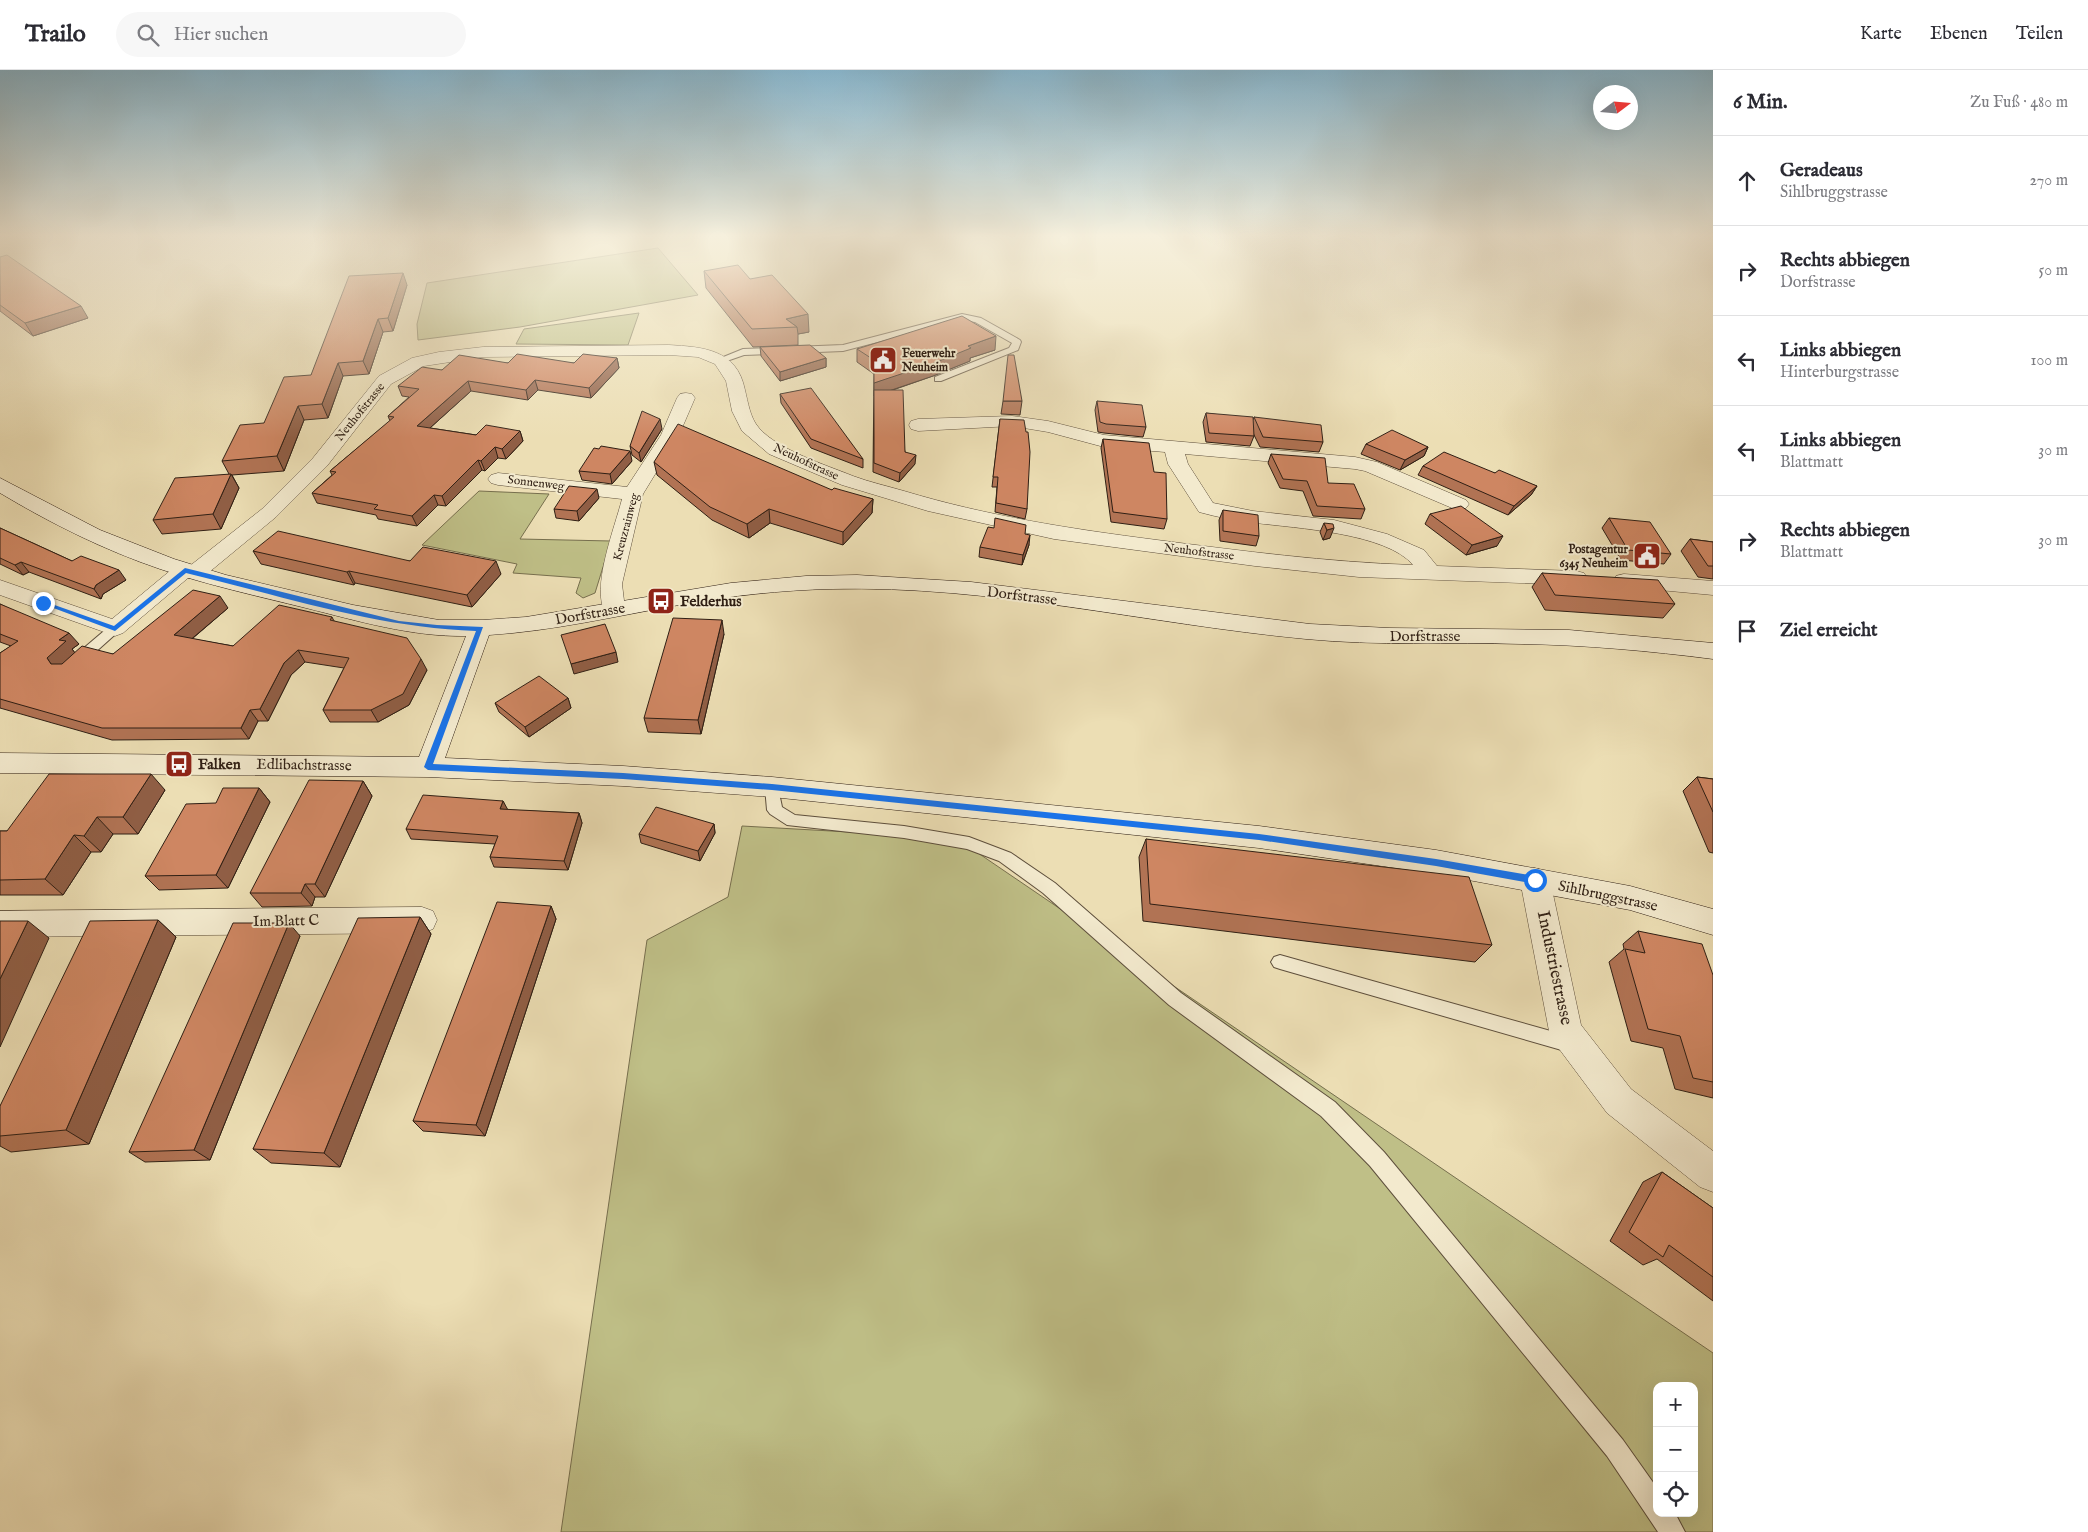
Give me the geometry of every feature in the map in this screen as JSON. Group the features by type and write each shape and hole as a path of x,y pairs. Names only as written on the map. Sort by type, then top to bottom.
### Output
{"street":[{"name":"Neuhofstrasse","path":"115,628 269,513 320,462 385,380 418,362 439,357 483,352 639,350 700,352 720,360 735,381 741,410 751,431 776,450 849,481 935,507 1054,533 1155,547 1359,570 1597,579 1713,588"},
{"name":"Kreuzrainweg","path":"614,609 611,584 633,494 670,436 686,398"},
{"path":"918,424 1012,421 1104,440 1355,463 1370,466 1459,504"},
{"path":"1173,446 1178,464 1206,508 1253,517 1334,526 1380,538 1416,555 1431,572"},
{"name":"Sonnenweg","path":"498,479 633,494"},
{"name":"Dorfstrasse","path":"0,484 95,536 190,572 399,623 437,628 480,629 522,625 713,592 771,585 855,582 931,584 1225,624 1312,633 1382,636 1525,636 1614,640 1713,651"},
{"path":"0,587 115,628"},
{"path":"428,767 480,629"},
{"name":"Edlibachstrasse","path":"0,763 428,767"},
{"name":"Sihlbruggstrasse","path":"428,767 623,776 772,787 1259,837 1436,862 1535,880 1630,898 1713,922"},
{"name":"Industriestrasse","path":"1535,880 1566,1031 1619,1101 1713,1174"},
{"name":"Im Blatt C","path":"0,924 422,920"}],"lane":[{"path":"720,360 743,352 843,348 962,317 978,320 1017,342 1013,350 938,379"},
{"path":"66,671 115,628"},
{"path":"772,787 775,810 792,821 904,832 960,841 1005,857 1049,888 1175,999 1328,1110 1377,1159 1615,1448 1653,1503"},
{"path":"1280,962 1579,1047"},
{"path":"1663,1517 1672,1532"}],"green space":[{"path":"422,302 658,302 520,327 418,340 417,324"},
{"path":"639,313 628,345 516,344 524,329"},
{"path":"479,491 549,494 520,539 611,541 595,593 583,598 576,593 581,578 513,573 517,564 422,545"},
{"path":"742,826 956,838 1713,1353 1713,1532 561,1532 647,940 728,897"}],"building":[{"path":"0,302 76,302 81,306 25,323 0,305"},
{"path":"339,302 393,302 388,318 378,319 363,361 338,363 322,404 298,406 277,456 222,461 240,425 264,423 284,377 311,375"},
{"path":"730,302 797,302 808,314 786,319 797,327 752,329"},
{"path":"962,316 996,336 968,346 971,348 934,363 874,383 874,360 857,349"},
{"path":"810,345 826,358 780,372 760,347"},
{"path":"517,354 574,363 583,354 617,358 589,388 535,380 526,390 468,381 417,426 476,435 486,425 520,431 502,449 495,447 481,461 478,460 442,496 434,495 412,516 374,509 378,505 312,493 336,472 330,471 394,417 388,416 419,389 398,386 422,367 442,370 459,355 508,363"},
{"path":"1008,355 1014,355 1022,401 1003,401"},
{"path":"811,388 863,459 811,439 780,394"},
{"path":"874,390 903,390 905,452 916,455 900,473 874,463"},
{"path":"1097,401 1142,405 1146,427 1100,422"},
{"path":"642,411 660,419 639,453 630,446"},
{"path":"1206,413 1253,417 1254,436 1209,433"},
{"path":"1254,417 1321,425 1323,442 1263,437"},
{"path":"1000,419 1024,420 1026,432 1028,432 1030,452 1027,509 996,503 998,477 993,477"},
{"path":"678,424 832,490 834,488 873,499 843,532 769,509 747,524 710,507 654,462"},
{"path":"1392,430 1428,447 1405,460 1366,444"},
{"path":"1103,439 1149,443 1154,472 1166,473 1167,519 1113,512"},
{"path":"601,446 630,451 610,474 579,471 594,448 599,449"},
{"path":"1444,452 1495,473 1499,470 1537,486 1514,506 1423,466"},
{"path":"1271,454 1325,458 1328,483 1354,484 1365,509 1317,506 1307,481 1283,479"},
{"path":"231,474 213,514 153,520 175,478"},
{"path":"569,486 597,489 577,511 554,509"},
{"path":"1461,506 1503,536 1472,545 1430,514"},
{"path":"1223,510 1258,515 1259,536 1223,531"},
{"path":"995,518 1026,525 1025,534 1030,535 1023,555 980,547 988,527 994,528"},
{"path":"1609,518 1650,522 1671,554 1628,550"},
{"path":"1324,523 1333,524 1334,528 1327,530"},
{"path":"0,528 72,561 81,556 119,570 96,585 94,589 21,562 15,565 0,558"},
{"path":"278,531 410,561 423,547 496,561 467,595 347,572 253,551"},
{"path":"1690,539 1713,542 1713,566 1708,566"},
{"path":"1542,573 1658,580 1675,604 1555,595"},
{"path":"193,590 220,596 174,635 233,646 279,605 332,617 330,620 407,638 421,659 403,694 371,710 323,710 349,658 298,650 284,663 260,709 250,710 241,728 102,728 0,699 0,653 18,641 0,634 0,604 69,633 59,640 66,641 47,658 51,664 62,664 82,646 113,654"},
{"path":"673,618 722,620 698,720 644,718"},
{"path":"605,624 616,652 571,664 561,635"},
{"path":"539,676 568,698 525,727 495,703"},
{"path":"49,774 151,774 123,817 97,817 84,836 74,835 45,879 0,880 0,831 7,831"},
{"path":"1697,777 1713,779 1713,812"},
{"path":"309,780 363,781 315,884 305,884 301,893 250,893"},
{"path":"223,788 259,788 216,875 145,876 186,804 216,803"},
{"path":"423,795 503,801 500,809 579,813 564,861 490,857 498,836 406,829"},
{"path":"656,807 714,824 698,851 639,834"},
{"path":"1146,839 1469,877 1492,945 1150,904"},
{"path":"497,902 551,906 476,1125 413,1121"},
{"path":"420,917 324,1153 253,1149 358,918"},
{"path":"158,920 66,1130 0,1136 0,1106 90,921"},
{"path":"0,921 28,921 0,979"},
{"path":"233,923 289,923 194,1150 129,1152"},
{"path":"1638,931 1702,944 1713,975 1713,1082 1693,1078 1680,1036 1648,1029 1625,949 1645,953"},
{"path":"1662,1172 1713,1208 1713,1277 1669,1245 1663,1257 1629,1232"}],"place":[{"name":"Feuerwehr Neuheim","path":"883,360"},
{"name":"Postagentur 6345 Neuheim","path":"1647,556"},
{"name":"Felderhus","path":"661,601"},
{"name":"Falken","path":"179,764"}],"route":[{"path":"43,603 115,628 185,570 399,623 437,628 480,629 428,767 623,776 772,787 1259,837 1436,862 1535,880"}]}
